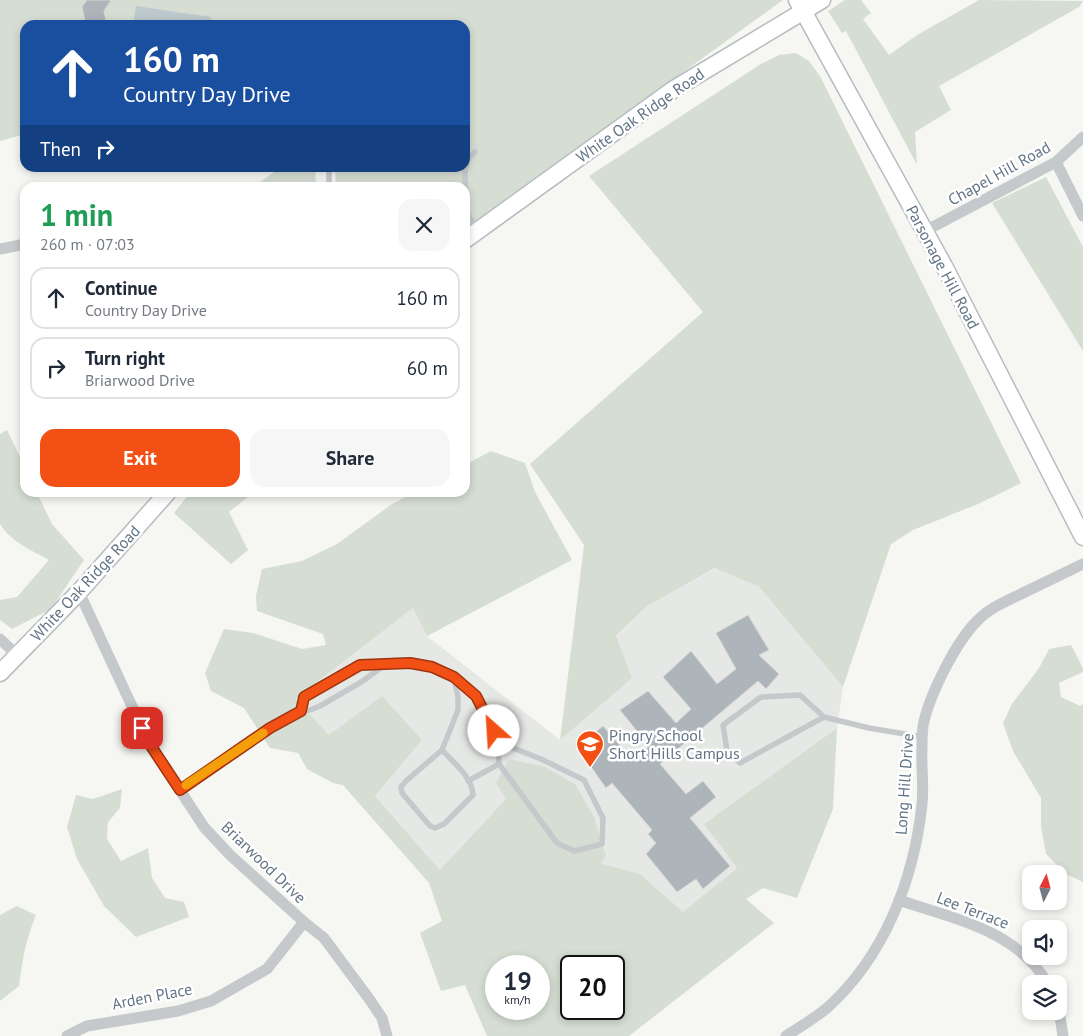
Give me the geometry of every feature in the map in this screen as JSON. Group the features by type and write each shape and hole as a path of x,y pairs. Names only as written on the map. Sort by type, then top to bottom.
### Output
{"street":[{"name":"White Oak Ridge Road","path":"471,235 674,89 801,5 822,0"},
{"name":"Parsonage Hill Road","path":"801,5 925,231 1083,537"},
{"name":"Chapel Hill Road","path":"925,231 1056,162 1083,137"},
{"path":"1056,162 1083,216"},
{"path":"0,249 20,245"},
{"name":"White Oak Ridge Road","path":"0,673 79,592 164,497"},
{"name":"Long Hill Drive","path":"786,1036 826,1008 849,985 866,964 879,943 899,900 910,872 922,802 924,721 943,674 964,637 977,620 998,605 1083,564"},
{"name":"Briarwood Drive","path":"79,592 149,743 204,827 230,855 324,938 348,968 382,1018 387,1036"},
{"path":"0,639 17,655"},
{"path":"180,790 270,728"},
{"name":"Lee Terrace","path":"899,900 1001,936 1012,943 1031,961 1041,975"},
{"name":"Arden Place","path":"67,1036 87,1026 178,1010 211,1000 267,969 304,922"},
{"path":"1061,1020 1063,1036"}],"lane":[{"path":"470,157 475,152"},
{"path":"270,728 301,711 320,706 387,663"},
{"path":"301,711 304,697 360,665 410,663 432,667 454,677 476,696 498,742 498,764 557,843 574,851 602,844 603,818 584,780 541,759 498,742"},
{"path":"442,750 468,781 472,787 473,795 444,824 435,828 430,826 402,793 401,787 442,750 458,710 458,697 454,677"},
{"path":"824,717 740,763 727,751 723,725 761,697 800,695 824,717 869,728 923,737"},
{"path":"468,781 498,764"}],"shaded area":[{"path":"0,0 783,0 470,226 470,182 336,182 335,172 470,172 470,20 20,20 20,135 0,141"},
{"path":"845,0 861,0 871,13 863,19 889,55 917,35 979,0 1083,1 1079,7 939,86 951,110 915,132 917,165 846,31 842,33 828,11"},
{"path":"136,6 211,17 211,20 134,20"},
{"path":"796,53 809,61 820,76 1021,483 978,504 913,530 891,544 843,687 759,587 715,568 646,607 616,636 632,678 560,740 584,545 530,464 703,312 589,176 761,64 779,55"},
{"path":"274,172 315,172 316,182 260,182"},
{"path":"1046,177 1083,247 1083,351 992,203"},
{"path":"7,430 20,457 20,497 39,497 52,524 84,560 51,609 12,629 0,620 0,600 17,597 49,560 16,541 0,524 0,434"},
{"path":"491,451 525,463 535,492 572,560 427,636 413,608 295,699 329,735 382,696 422,740 375,796 440,870 506,799 496,783 509,759 545,767 575,784 594,817 606,856 601,863 640,874 683,912 737,868 704,824 837,728 833,809 797,898 763,888 746,899 774,923 629,1036 487,1036 465,985 441,991 420,933 442,921 429,883 343,785 333,783 307,769 298,753 270,748 244,708 211,691 205,673 224,629 253,633 302,649 326,645 323,634 257,611 256,596 262,569 302,561 337,544 392,504 405,497 470,497 470,462"},
{"path":"187,497 248,497 229,512 248,550 231,564 174,513"},
{"name":"Pingry School Short Hills Campus","path":"716,568 759,587 843,687 837,728 705,824 737,868 683,913 640,874 595,861 440,870 375,796 422,740 329,735 294,699 413,608 427,636 560,740 616,637 646,607"},
{"path":"1071,645 1083,668 1083,672 1059,683 1061,697 1080,706 1083,704 1083,882 1068,875 1068,865 1057,865 1046,854 1041,826 1041,798 1013,751 1003,723 1012,704 1039,668 1049,649"},
{"path":"122,789 120,808 108,822 107,839 121,861 148,848 152,878 165,898 184,902 189,917 136,937 104,906 77,859 67,827 76,795 93,799"},
{"path":"17,906 36,915 25,950 19,986 0,1001 0,915"}],"building":[{"path":"87,0 111,0 104,11 106,20 85,20 82,7"},
{"path":"748,615 769,650 759,655 779,674 766,689 758,681 660,764 686,794 703,781 716,797 690,818 730,866 703,889 696,879 677,892 646,854 656,843 648,834 652,830 612,783 606,788 577,747 603,726 633,760 649,746 620,710 648,691 676,723 691,709 663,677 691,651 717,684 736,669 716,633"}],"slow traffic":[{"path":"186,785 263,733"}],"place":[{"name":"Pingry School Short Hills Campus","path":"590,768"}],"route":[{"path":"142,728 149,743 180,790 270,728 301,711 304,697 360,665 410,663 432,667 454,677 476,696 494,731"}]}
